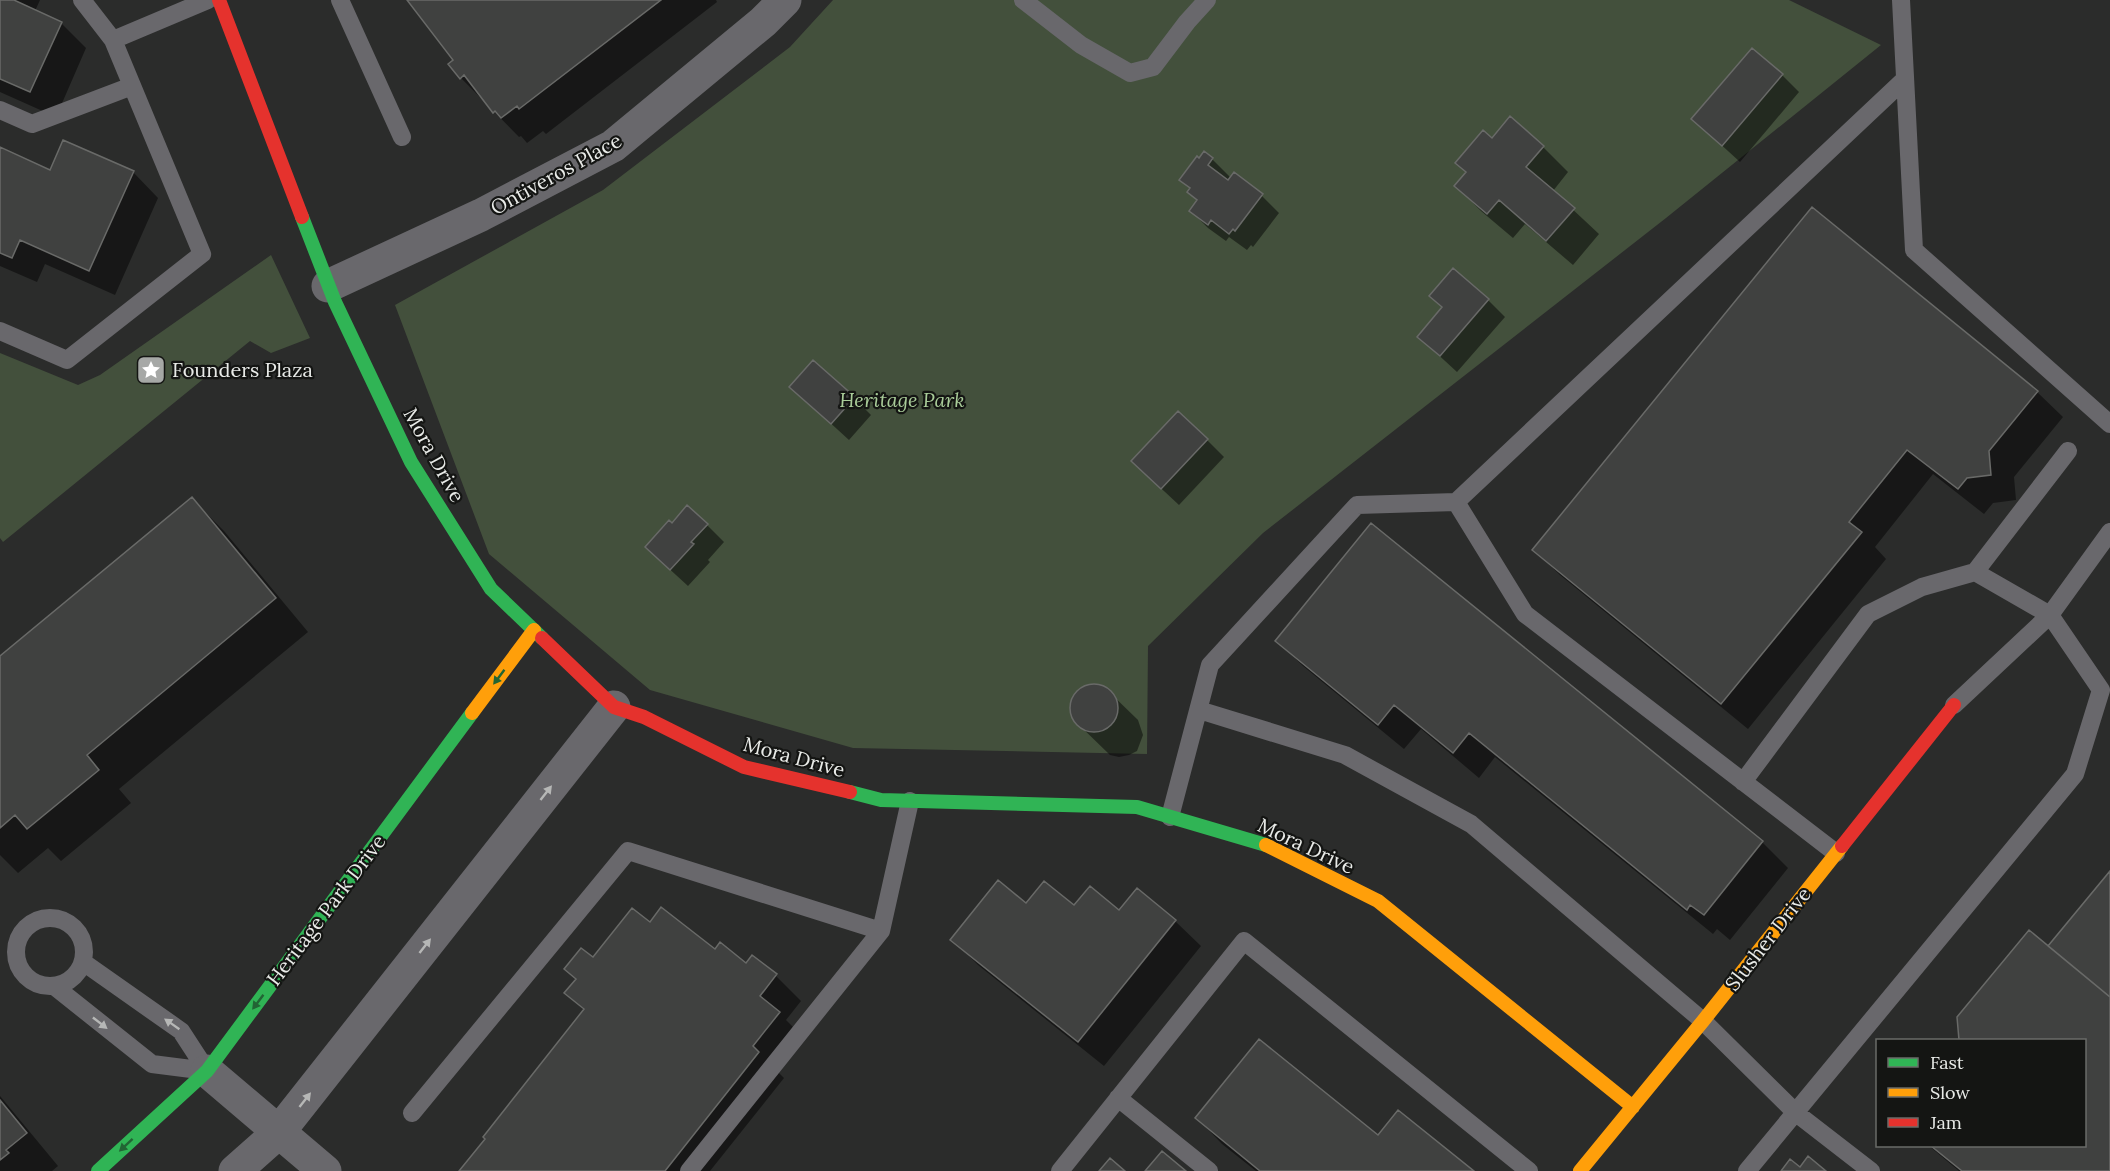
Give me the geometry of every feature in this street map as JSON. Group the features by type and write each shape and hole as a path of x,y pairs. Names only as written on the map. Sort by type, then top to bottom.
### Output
{"street":[{"name":"Mora Drive","path":"219,0 328,286 411,462 491,589 614,707 644,717 744,766 881,800 1137,807 1262,843 1378,901 1633,1107"},
{"name":"Ontiveros Place","path":"328,286 481,215 613,146 764,22 785,0"},
{"name":"Heritage Park Drive","path":"98,1171 207,1071 534,630"},
{"name":"Slusher Drive","path":"1580,1171 1703,1021 1954,705"},
{"path":"235,1171 278,1133 614,707"},
{"path":"207,1071 325,1171"}],"lane":[{"path":"0,331 67,360 202,254 113,40 82,0"},
{"path":"113,40 208,0"},
{"path":"340,0 402,137"},
{"path":"1023,0 1081,45 1130,74 1153,67 1207,0"},
{"path":"1901,0 1914,250 2110,424"},
{"path":"1170,817 1210,665 1357,505 1456,502 1905,79"},
{"path":"0,110 32,124 132,86"},
{"path":"1743,782 1868,614 1922,586 1976,572 2068,451"},
{"path":"1456,502 1525,614 1836,853"},
{"path":"1954,705 2050,615 2110,532"},
{"path":"1747,1171 2075,774 2101,690 2050,615 1976,572"},
{"path":"1199,710 1345,755 1471,824 1703,1021 1796,1113 1871,1171"},
{"path":"689,1171 881,931 910,801"},
{"path":"412,1113 628,851 881,931"},
{"path":"45,917 59,918 72,925 80,936 84,948 83,962 77,974 66,983 54,986 40,985 28,979 19,969 15,955 16,942 22,930 33,921 45,917"},
{"path":"1060,1171 1244,941 1529,1171"},
{"path":"83,962 181,1031 207,1071"},
{"path":"54,986 152,1064 207,1071"},
{"path":"1118,1098 1209,1171"}],"green space":[{"name":"Heritage Park","path":"833,0 1789,0 1881,45 1666,218 1263,533 1148,646 1147,754 853,748 650,690 489,554 395,305 603,190 790,47"},
{"path":"271,255 310,338 271,353 250,341 3,542 0,538 0,353 78,385 100,375"}],"building":[{"path":"0,0 14,0 62,22 30,92 0,79"},
{"path":"407,0 661,0 519,109 517,106 501,118 495,111 493,113 464,75 460,79 448,64 453,60"},
{"path":"1752,48 1783,74 1722,146 1691,119"},
{"path":"1510,116 1544,146 1526,167 1575,208 1546,241 1499,200 1487,214 1454,186 1466,172 1455,163 1483,130 1492,138"},
{"path":"63,140 134,171 89,271 20,240 12,258 0,253 0,147 50,170"},
{"path":"1204,151 1213,158 1208,165 1228,180 1234,172 1263,194 1235,231 1233,229 1229,234 1211,220 1208,225 1189,211 1197,200 1187,192 1190,188 1179,180 1197,156 1199,158"},
{"path":"1812,207 2038,391 1989,451 1991,475 1967,478 1958,489 1907,450 1849,522 1862,532 1721,704 1532,550"},
{"path":"1453,268 1489,299 1440,356 1417,337 1442,307 1429,296"},
{"path":"813,360 855,397 831,424 789,387"},
{"path":"1178,411 1208,439 1161,489 1131,461"},
{"path":"192,497 276,598 87,755 99,770 27,829 15,815 0,828 0,656"},
{"path":"687,505 708,524 691,542 694,544 670,570 645,547 669,520 672,523"},
{"path":"1371,523 1763,841 1704,915 1690,905 1687,910 1469,733 1453,753 1394,705 1378,725 1275,641"},
{"path":"1089,684 1099,684 1111,691 1118,703 1118,713 1111,725 1099,732 1089,732 1074,721 1070,713 1070,703 1081,688"},
{"path":"2110,871 2110,997 2048,946"},
{"path":"998,880 1026,903 1044,881 1074,905 1090,886 1119,910 1137,888 1176,920 1078,1042 950,940"},
{"path":"661,907 715,949 720,942 746,963 752,955 777,974 760,996 780,1012 753,1046 759,1052 665,1171 459,1171 584,1009 564,993 576,979 564,969 581,948 593,957 632,908 650,922"},
{"path":"2029,930 2110,997 2110,1171 1962,1171 1932,1147 2086,1147 2086,1039 1959,1039 1957,1017"},
{"path":"1259,1039 1378,1135 1398,1110 1474,1171 1260,1171 1195,1118"},
{"path":"0,1100 27,1133 6,1150 9,1153 0,1160"},
{"path":"1162,1151 1186,1171 1145,1171"},
{"path":"1808,1156 1826,1171 1781,1171 1790,1159 1800,1167"},
{"path":"1110,1158 1125,1171 1099,1171"}],"traffic: fast":[{"path":"302,217 335,302 411,462 491,589 542,638"},
{"path":"98,1171 207,1071 472,713"},
{"path":"850,792 881,800 1137,807 1266,845"}],"traffic: slow":[{"path":"472,713 534,630"},
{"path":"1266,845 1378,901 1633,1107"},
{"path":"1580,1171 1842,846"}],"traffic: jam":[{"path":"219,0 302,217"},
{"path":"542,638 614,707 644,717 744,767 850,792"},
{"path":"1842,846 1954,705"}],"place":[{"name":"Founders Plaza","path":"151,370"}]}
